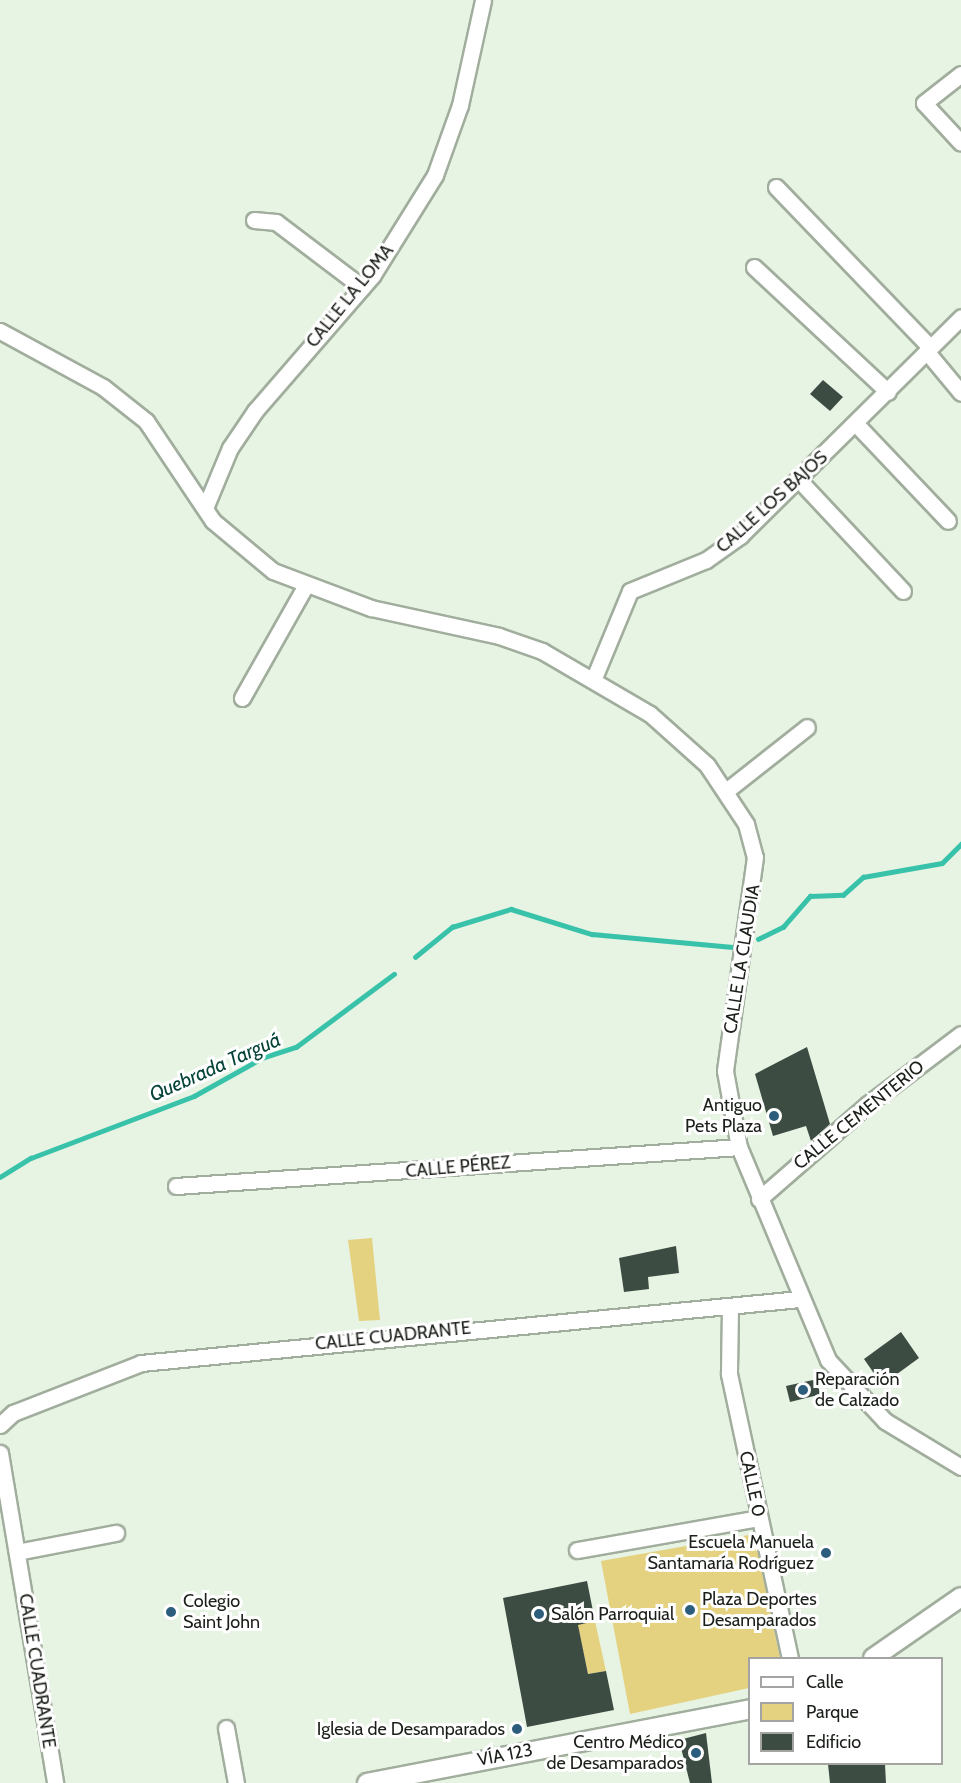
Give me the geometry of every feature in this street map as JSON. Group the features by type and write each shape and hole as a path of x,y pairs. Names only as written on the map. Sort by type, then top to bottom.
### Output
{"main road":[{"path":"876,1657 961,1597"},
{"name":"VÍA 123","path":"367,1783 748,1709"}],"street":[{"name":"CALLE LA LOMA","path":"205,508 230,448 255,411 362,287 410,220 450,143 483,0"},
{"path":"961,74 924,103 961,143"},
{"path":"776,187 929,350 961,393"},
{"path":"254,220 276,222 362,287"},
{"path":"754,267 888,392"},
{"name":"CALLE LOS BAJOS","path":"594,678 630,591 706,560 799,480 961,317"},
{"name":"CALLE LA CLAUDIA","path":"0,331 127,404 162,439 205,508 247,554 306,585 371,608 526,644 594,678 685,741 726,791 746,824 755,865 725,1071 739,1147 800,1299 828,1360 864,1404 919,1445 961,1467"},
{"path":"857,424 948,521"},
{"path":"799,480 903,591"},
{"path":"243,698 306,585"},
{"path":"726,791 807,727"},
{"name":"CALLE CEMENTERIO","path":"759,1199 868,1104 961,1034"},
{"name":"CALLE PÉREZ","path":"176,1186 739,1147"},
{"name":"CALLE CUADRANTE","path":"0,1425 13,1413 141,1363 705,1306 730,1308 800,1299"},
{"name":"CALLE 0","path":"730,1308 729,1374 790,1657"},
{"name":"CALLE CUADRANTE","path":"0,1453 55,1783"},
{"path":"577,1550 759,1518"},
{"path":"17,1552 116,1533"},
{"path":"226,1728 236,1783"}],"green space":[{"path":"372,1238 380,1320 359,1321 348,1240"},
{"name":"Plaza Deportes Desamparados","path":"754,1534 780,1657 748,1657 748,1688 630,1714 601,1561"},
{"path":"595,1621 606,1671 588,1674 579,1631 550,1625"}],"building":[{"path":"823,380 843,397 830,411 810,394"},
{"path":"807,1047 830,1124 811,1141 806,1126 773,1136 755,1074"},
{"path":"676,1246 679,1273 648,1277 649,1289 624,1292 619,1258"},
{"path":"901,1332 919,1358 882,1385 864,1359"},
{"name":"Reparación de Calzado","path":"813,1380 822,1394 790,1402 786,1386"},
{"path":"587,1581 595,1621 578,1625 588,1674 606,1671 614,1710 527,1727 503,1598"},
{"name":"Centro Médico de Desamparados","path":"706,1733 712,1783 690,1783 679,1740"},
{"path":"828,1765 885,1765 886,1783 830,1783"}],"waterway":[{"name":"Quebrada Targuá","path":"758,939 783,927 810,896 843,895 863,877 942,863 961,844"},
{"name":"Quebrada Targuá","path":"415,957 452,927 511,909 592,934 732,947"},
{"name":"Quebrada Targuá","path":"0,1177 31,1158 194,1096 262,1058 296,1047 394,974"}],"place":[{"name":"Antiguo Pets Plaza","path":"774,1116"},
{"name":"Reparación de Calzado","path":"803,1390"},
{"name":"Escuela Manuela Santamaría Rodríguez","path":"826,1553"},
{"name":"Plaza Deportes Desamparados","path":"690,1610"},
{"name":"Colegio Saint John","path":"171,1612"},
{"name":"Salón Parroquial","path":"539,1614"},
{"name":"Iglesia de Desamparados","path":"517,1729"},
{"name":"Centro Médico de Desamparados","path":"696,1753"}]}
